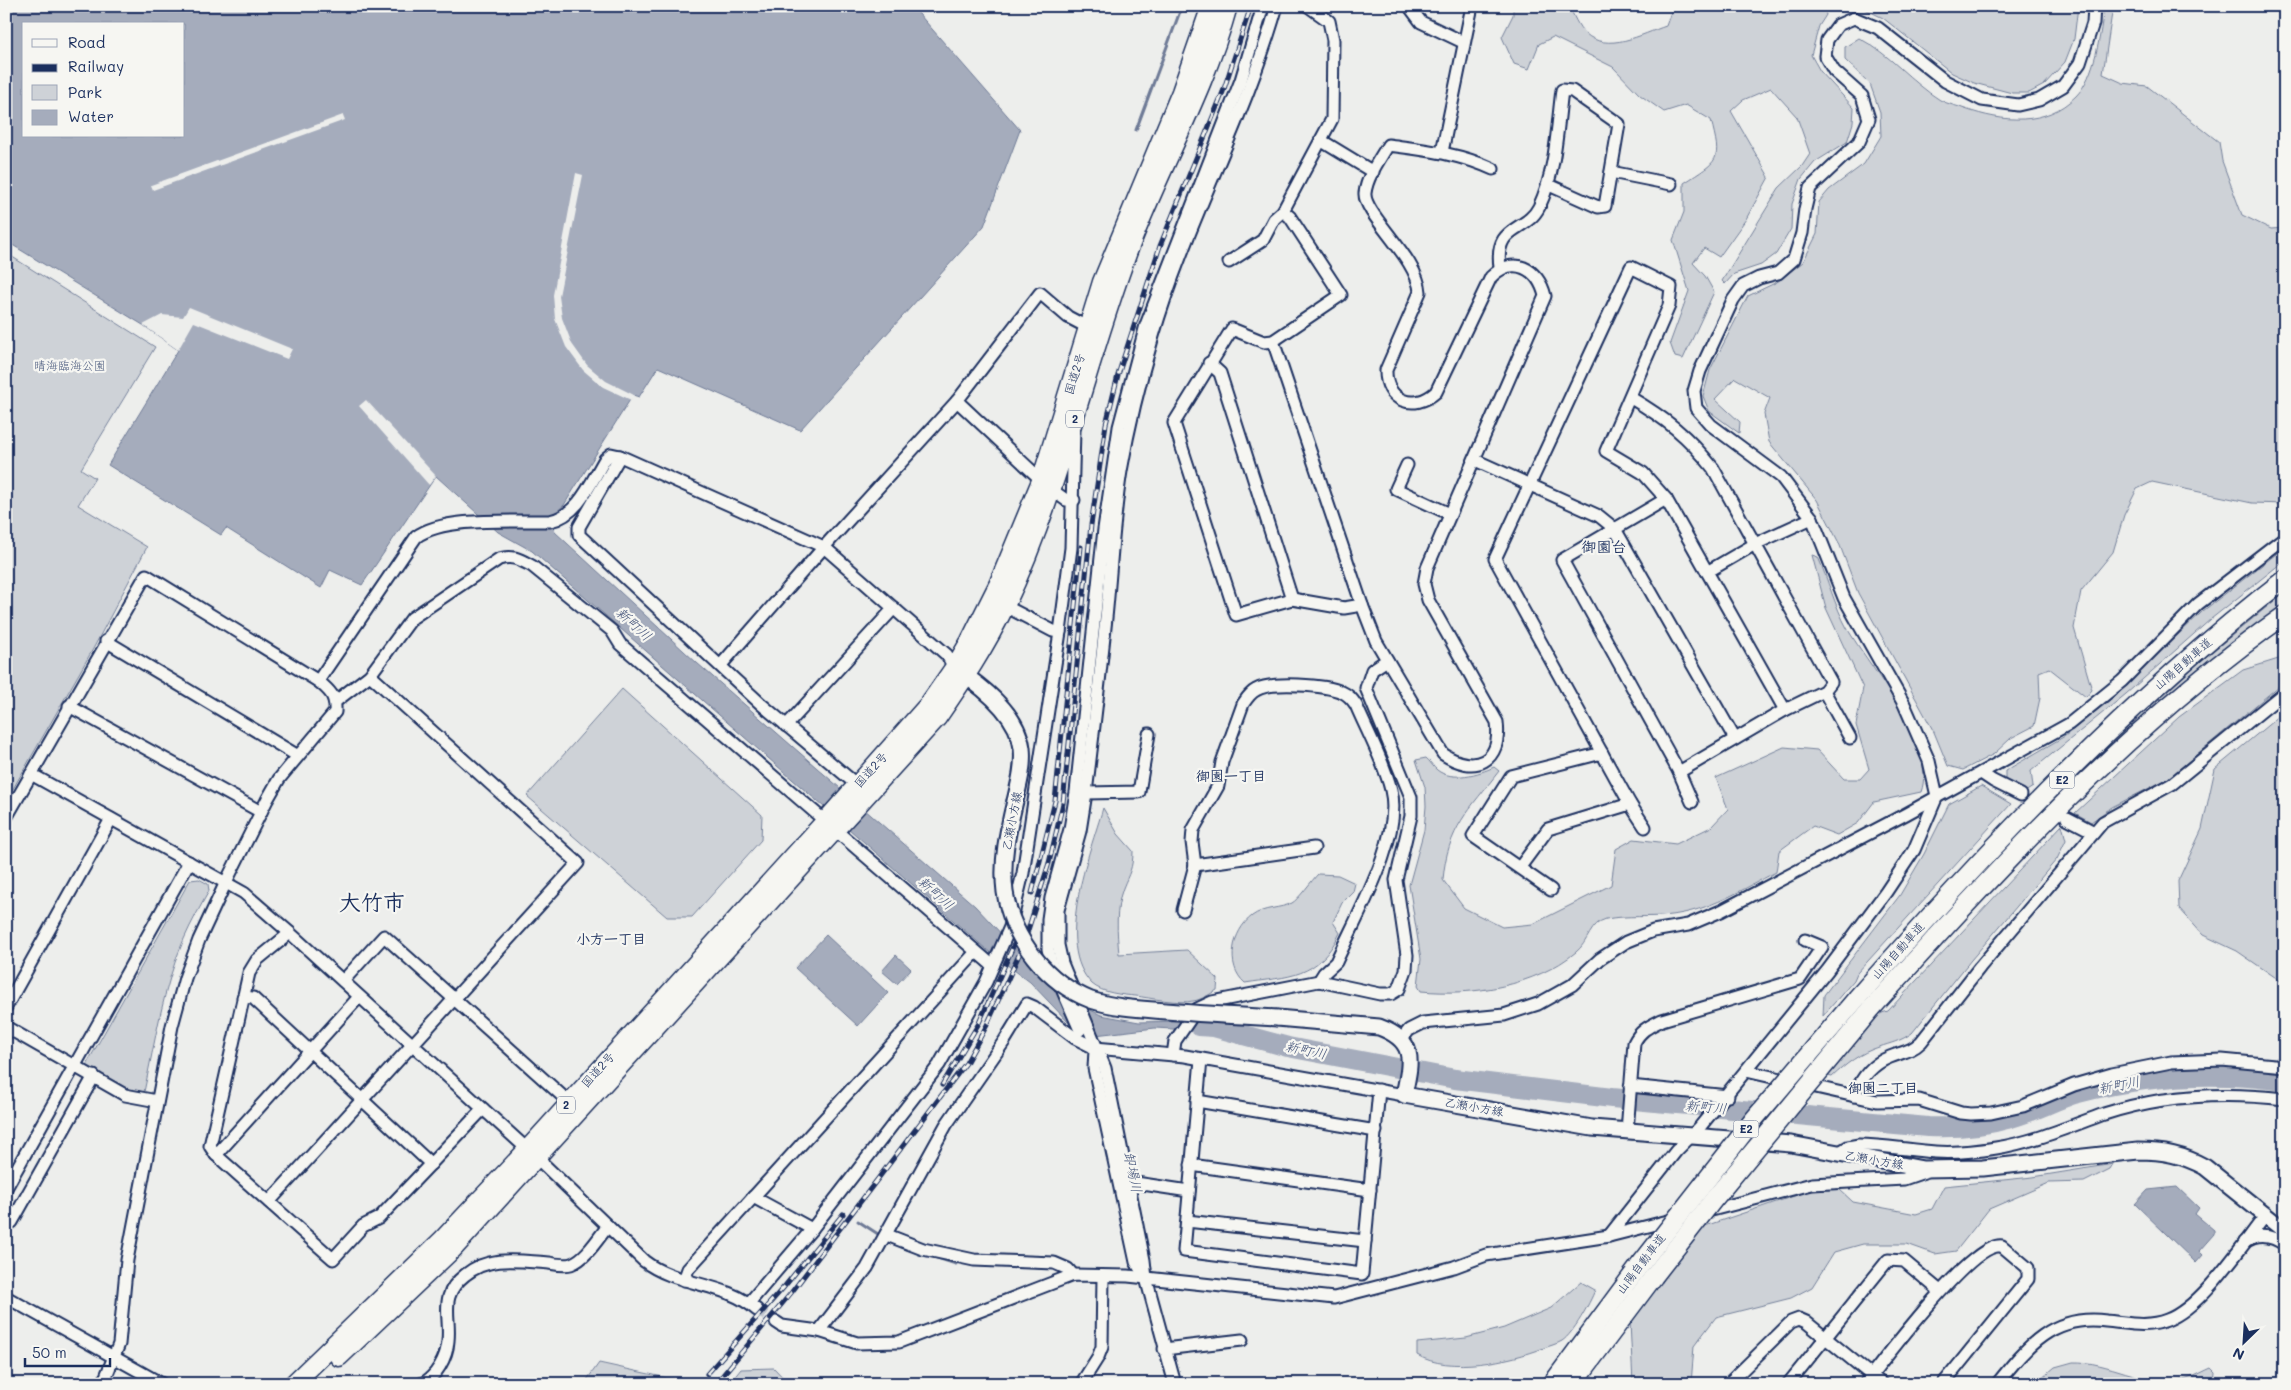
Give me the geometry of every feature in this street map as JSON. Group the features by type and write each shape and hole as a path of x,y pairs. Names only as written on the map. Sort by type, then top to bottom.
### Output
{"highway":[{"name":"国道2号","path":"311,1384 453,1249 532,1153 832,824 858,792 937,718 960,672 1005,606 1046,486 1102,282 1181,92 1211,6"},
{"name":"国道2号","path":"960,672 970,641 1046,486 1074,423 1128,252 1193,104 1221,31 1228,6"},
{"name":"山陽自動車道","path":"1566,1379 1573,1355 1698,1188 1857,998 1996,845 2119,722 2167,678 2285,579"},
{"name":"山陽自動車道","path":"1566,1379 1605,1342 1714,1198 1871,1010 2025,842 2132,738 2183,693 2285,615"},
{"name":"国道2号","path":"293,1384 532,1153 569,1102 832,824"}],"main road":[{"name":"乙瀬小方線","path":"960,672 1006,713 1018,733 1023,762 1007,834 1004,867 1005,892 1013,922 1026,946 1041,966 1058,982 1084,997 1123,1008 1379,1027 1391,1031 1401,1040"},
{"path":"1401,1040 1406,1044 1410,1057 1405,1091"},
{"name":"乙瀬小方線","path":"1405,1091 1576,1125 1695,1132 1791,1144 1894,1164 1934,1169 1983,1168 2138,1151 2166,1152 2193,1160 2205,1167 2285,1231"}],"street":[{"path":"1080,1030 1052,966 1048,949 1048,919 1070,830 1076,792 1105,520 1119,427 1146,325 1241,80 1263,6"},
{"path":"1175,1384 1146,1278 1105,1068 1093,1043 1062,963 1058,945 1058,910 1080,831 1086,793 1113,532 1121,472 1134,407 1153,334 1178,262 1240,117 1269,38 1277,6"},
{"path":"1229,262 1263,240 1274,219 1283,210 1332,120 1334,106 1333,40 1329,21 1308,6"},
{"path":"1409,6 1421,22 1464,42"},
{"path":"1442,152 1472,6"},
{"path":"1609,1236 1676,1151 1726,1097 1827,971 1886,892 1914,850 1938,796 1929,761 1904,704 1844,598 1812,518 1781,477 1711,425 1696,408 1694,391 1700,370 1732,300 1743,286 1759,278 1778,273 1794,259 1802,233 1810,188 1860,142 1868,119 1862,96 1834,71 1825,56 1827,40 1838,25 1854,18 1878,28 1945,81 1982,100 2018,105 2039,100 2063,86 2080,63 2093,23 2094,6"},
{"path":"1500,267 1499,256 1508,232 1537,210 1549,185 1562,90 1572,92 1619,124 1605,206 1598,207 1549,185"},
{"path":"1322,141 1372,172"},
{"path":"1273,341 1362,605 1376,641 1443,754 1456,762 1473,765 1486,759 1495,748 1499,734 1497,722 1428,600 1424,584 1427,568 1476,460 1545,296 1542,283 1534,273 1509,265 1500,267 1491,277 1436,392 1428,400 1413,402 1398,399 1388,386 1386,370 1420,292 1419,279 1364,196 1372,172 1388,145 1442,152 1469,158 1493,169"},
{"path":"1611,172 1671,184"},
{"path":"1283,210 1341,295 1273,341 1264,342 1232,329 1209,363 1174,423 1236,615 1292,599 1344,608 1362,605"},
{"path":"1645,826 1630,804 1495,559 1631,268 1671,287 1669,306 1631,398 1606,451 1643,473 1666,499 1785,710"},
{"path":"721,665 824,547 957,401 1040,294 1068,317 1088,328"},
{"path":"1209,363 1220,373 1292,599"},
{"path":"1631,398 1663,417 1692,441 1713,468 1831,682 1824,691 1785,710 1679,772"},
{"path":"957,401 1046,486 1066,500 1074,500"},
{"path":"31,774 244,893 532,1153 658,1271 720,1289 753,1306 939,1064 995,963 1010,927 1024,864 1060,632 1074,500 1074,423"},
{"path":"318,681 407,547 425,530 442,524 550,521 560,519 571,511 610,454 620,456 824,547 947,655 960,672"},
{"path":"620,456 579,527 579,535 858,792"},
{"path":"1476,460 1599,516 1615,529 1735,739"},
{"path":"1406,465 1396,489 1450,514"},
{"path":"1666,499 1562,560 1679,772 1692,802"},
{"path":"1707,572 1755,544 1812,518"},
{"path":"1401,1040 1409,1030 1423,1023 1504,1015 1538,1004 1572,985 1600,959 1626,942 1652,931 1688,925 1721,911 1981,773 2069,724 2122,681 2198,604 2285,538"},
{"path":"336,701 370,675 412,618 498,559 510,556 517,558 532,566 612,630 620,644 832,824 976,952 995,963"},
{"path":"6,818 106,641 146,575 318,681 332,692 336,701 335,712 279,779 261,812 199,940 185,978 172,1026 127,1260 119,1344 103,1384"},
{"path":"1005,606 1053,631 1060,632"},
{"path":"786,726 894,608"},
{"path":"106,641 298,756"},
{"path":"1174,1051 1197,1009 1212,1002 1319,982 1380,994 1391,994 1399,990 1406,970 1408,955 1396,880 1409,831 1411,797 1368,697 1366,688 1372,670 1387,660"},
{"path":"269,1202 578,863 370,675"},
{"path":"1183,910 1195,865 1192,842 1193,830 1215,795 1221,775 1222,762 1248,696 1257,689 1273,684 1340,691 1350,697 1356,705 1391,789 1394,810 1386,848 1373,880 1336,962 1324,973 1319,982"},
{"path":"1824,691 1850,738"},
{"path":"1854,1096 1863,1078 1873,1066 1889,1057 1914,1050 1980,967 2103,822 2172,784 2285,692"},
{"path":"69,706 261,812"},
{"path":"1086,793 1139,792 1149,734"},
{"path":"1551,890 1473,836 1511,776 1602,753"},
{"path":"1981,773 2021,796"},
{"path":"1520,867 1548,829 1630,804"},
{"path":"2067,818 2094,832"},
{"path":"6,1008 111,820"},
{"path":"1195,865 1314,848"},
{"path":"6,1188 189,862"},
{"path":"290,933 257,960 249,973 210,1146 216,1155 333,1259 363,1226 379,1218 483,1109"},
{"path":"343,981 384,936 569,1102"},
{"path":"1627,1127 1634,1043 1644,1029 1662,1020 1800,979 1822,947 1805,940"},
{"path":"684,1280 688,1269 976,952"},
{"path":"243,997 252,998 431,1164"},
{"path":"216,1155 360,997"},
{"path":"819,1332 863,1274 887,1234 946,1125 1027,1004 1034,1007 1075,1038 1093,1043 1174,1051 1201,1059 1379,1090 1405,1091"},
{"path":"6,1028 74,1064 125,1095 157,1101"},
{"path":"1093,1043 1094,1068 1136,1262 1146,1278"},
{"path":"1201,1059 1184,1251 1362,1274 1379,1090"},
{"path":"1746,1071 1877,1101 1919,1100 1961,1113 1991,1113 2023,1106 2074,1085 2112,1074 2171,1062 2222,1060 2285,1066"},
{"path":"12,1222 94,1076"},
{"path":"1630,1088 1726,1097"},
{"path":"1838,1153 1848,1147 1859,1145 1943,1153 1979,1151 2036,1140 2112,1112 2170,1100 2229,1095 2285,1099"},
{"path":"1197,1101 1376,1131"},
{"path":"1191,1166 1370,1190"},
{"path":"776,1322 782,1326 819,1332 857,1343 899,1342 1073,1275 1146,1278 1334,1298 1445,1270 1486,1255 1609,1236 1812,1184 1904,1179 1934,1169"},
{"path":"1129,1185 1136,1184 1189,1191"},
{"path":"753,1197 812,1228"},
{"path":"1997,1384 2024,1350 2053,1329 2070,1322 2088,1320 2137,1325 2152,1324 2181,1313 2194,1303 2266,1215"},
{"path":"1186,1221 1365,1241"},
{"path":"421,1384 434,1374 444,1358 448,1341 447,1304 457,1282 465,1274 487,1262 503,1260 571,1264 581,1257 608,1226"},
{"path":"887,1234 923,1249 974,1260 1054,1263 1068,1269 1073,1275"},
{"path":"2240,1247 2256,1236 2274,1238 2285,1245"},
{"path":"1869,1380 1940,1291 1995,1246 2005,1248 2026,1265 2029,1271 2026,1282 1943,1384"},
{"path":"1788,1384 1890,1259 1904,1261 1940,1291"},
{"path":"1081,1384 1098,1357 1102,1346 1104,1305 1102,1276"},
{"path":"6,1297 162,1384"},
{"path":"1728,1384 1795,1320 1804,1320 1825,1337 1869,1380 1882,1384"},
{"path":"1164,1349 1242,1340"}],"green space":[{"path":"1513,6 1569,6 1585,33 1594,39 1614,42 1636,37 1666,26 1673,6 1824,6 1826,15 1819,26 1811,55 1820,71 1854,108 1853,123 1847,142 1815,162 1801,179 1792,204 1791,229 1776,254 1761,265 1734,274 1725,284 1722,281 1779,188 1802,166 1810,154 1797,117 1771,88 1743,100 1731,111 1769,177 1746,219 1719,257 1704,248 1693,263 1705,276 1714,292 1683,359 1675,357 1670,343 1689,291 1673,240 1684,212 1684,183 1705,169 1715,159 1717,152 1711,120 1686,105 1664,112 1640,95 1613,67 1553,37 1539,44 1529,69 1514,64 1502,37 1513,15"},
{"path":"1859,6 2078,6 2074,39 2065,62 2044,85 2029,93 2012,93 1974,83 1952,73 1883,18"},
{"path":"2104,6 2113,6 2103,74 2123,83 2147,86 2219,142 2222,161 2242,215 2271,229 2285,228 2285,500 2284,504 2252,503 2152,482 2137,489 2124,515 2113,552 2081,591 2074,628 2092,690 2086,697 2049,668 2039,672 2040,698 2034,726 2011,738 1994,754 1963,770 1948,766 1934,732 1858,593 1839,543 1817,500 1769,442 1764,414 1770,398 1735,378 1715,399 1740,422 1739,433 1709,411 1703,396 1710,370 1748,296 1777,282 1803,262 1817,234 1819,202 1829,190 1864,164 1881,136 1880,112 1870,84 1845,60 1845,47 1859,38 1881,52 1929,93 1946,103 1994,117 2023,119 2037,117 2051,113 2064,106 2083,88 2096,54"},
{"name":"晴海臨海公園","path":"6,253 155,347 81,469 95,478 78,505 147,547 93,649 6,801"},
{"path":"2285,547 2285,560 2211,619 2126,694 2031,771 2033,787 2025,792 2005,781 2005,771 2065,736 2110,700 2203,611"},
{"path":"1812,555 1818,557 1847,628 1885,685 1911,730 1920,753 1924,773 1921,792 1874,802 1858,823 1837,835 1813,826 1779,851 1776,872 1712,904 1685,913 1614,918 1601,921 1576,952 1560,964 1523,981 1482,990 1461,992 1421,991 1418,986 1421,959 1409,885 1424,830 1426,806 1425,787 1416,760 1426,758 1437,770 1450,776 1466,776 1494,767 1499,771 1470,808 1455,833 1449,846 1443,880 1464,908 1502,927 1533,924 1611,885 1616,849 1634,839 1676,844 1711,827 1728,809 1716,778 1784,747 1817,750 1844,779 1860,779 1869,769 1856,725 1863,688 1826,608"},
{"path":"2285,592 2285,605 2153,709 2150,707 2202,660"},
{"path":"2285,657 2285,681 2167,779 2112,807 2091,822 2075,813 2179,717 2243,670"},
{"path":"622,689 762,815 761,840 692,917 667,917 527,796"},
{"path":"2285,711 2285,984 2237,951 2203,935 2179,908 2178,881 2202,829 2215,769"},
{"path":"1981,786 2011,804 1857,973 1854,980 1823,1016 1824,995 1900,895 1924,854 1949,804"},
{"path":"1103,808 1118,834 1133,851 1129,874 1120,896 1117,929 1119,954 1187,950 1218,979 1217,990 1205,997 1181,1002 1119,994 1096,987 1081,967 1075,946 1078,898 1090,849"},
{"path":"2062,825 2066,840 2057,859 1912,1033 1900,1040 1866,1052 1848,1063 1832,1077 1828,1076 1879,1014 1888,1011"},
{"path":"1318,874 1338,875 1355,883 1353,892 1342,903 1333,922 1340,933 1331,948 1322,959 1301,973 1276,979 1245,983 1239,976 1233,958 1236,939 1245,922 1257,913 1292,903"},
{"path":"199,879 208,884 209,891 187,933 170,976 144,1092 127,1089 85,1067 190,880"},
{"path":"2113,1164 2110,1169 2084,1182 2049,1183 1989,1209 1956,1251 1935,1254 1907,1244 1863,1244 1834,1252 1812,1287 1791,1298 1716,1317 1694,1346 1691,1384 1633,1384 1630,1322 1699,1228 1809,1191 1839,1189 1853,1202 1916,1214 1932,1209 1944,1186 2033,1177"},
{"path":"1581,1282 1595,1290 1576,1325 1558,1343 1530,1353 1480,1364 1446,1364 1430,1361 1417,1355 1417,1343 1466,1338 1504,1328 1551,1308"},
{"path":"2073,1362 2099,1365 2152,1380 2166,1381 2183,1380 2211,1368 2215,1372 2214,1384 2035,1384 2055,1367"},
{"path":"599,1363 672,1379 672,1384 584,1384"},
{"path":"774,1368 789,1384 729,1384 741,1369"}],"water":[{"path":"6,6 912,6 1020,130 984,226 800,430 658,367 639,397 633,395 564,505 552,516 555,532 697,663 975,906 1059,995 1101,1015 1139,1022 1176,1021 1213,1025 1228,1030 1205,1027 1190,1030 1155,1028 1095,1035 1070,1024 1030,982 987,950 532,551 498,532 436,476 362,585 330,570 321,588 226,528 221,535 108,465 178,350 143,325 6,241"},
{"path":"826,935 888,993 858,1026 795,968"},
{"path":"896,955 911,969 897,984 882,971"},
{"path":"2177,1187 2199,1208 2195,1214 2214,1230 2214,1234 2199,1251 2203,1255 2196,1263 2135,1204 2148,1190"}],"pier":[{"path":"343,115 345,120 153,190 151,185"},
{"path":"576,173 583,175 559,296 562,318 572,344 587,365 606,381 634,395 631,400 603,387 583,370 566,347 555,319 553,295"},
{"path":"189,307 292,349 287,359 194,322 178,350 143,325 162,315 183,317"},
{"path":"366,400 436,476 429,485 359,406"}],"waterway":[{"path":"1136,130 1182,6"},
{"name":"新町川","path":"1199,1026 1214,1027 1288,1047 1455,1079 1612,1098 1928,1127 1958,1127 1997,1122 2078,1093 2130,1082 2181,1076 2233,1076 2285,1081"},
{"path":"858,1221 881,1236"},
{"path":"888,1241 910,1250"},
{"path":"928,1255 956,1264"}],"tunnel":[{"path":"757,1310 776,1322"}],"railway":[{"path":"717,1382 791,1293 966,1063 987,1025 1023,946 1049,863 1063,803 1091,525 1106,424 1118,375 1160,246 1223,92 1251,6"},
{"path":"1032,893 1055,801 1081,547"},
{"path":"942,1085 979,1023 1020,931"},
{"path":"707,1374 784,1287 843,1214"}],"district":[{"name":"御園台","path":"1604,547"},
{"name":"御園一丁目","path":"1231,776"},
{"name":"大竹市","path":"372,902"},
{"name":"小方一丁目","path":"611,939"},
{"name":"御園二丁目","path":"1883,1088"}],"water label":[{"name":"卸場川","path":"1133,1172"}]}
